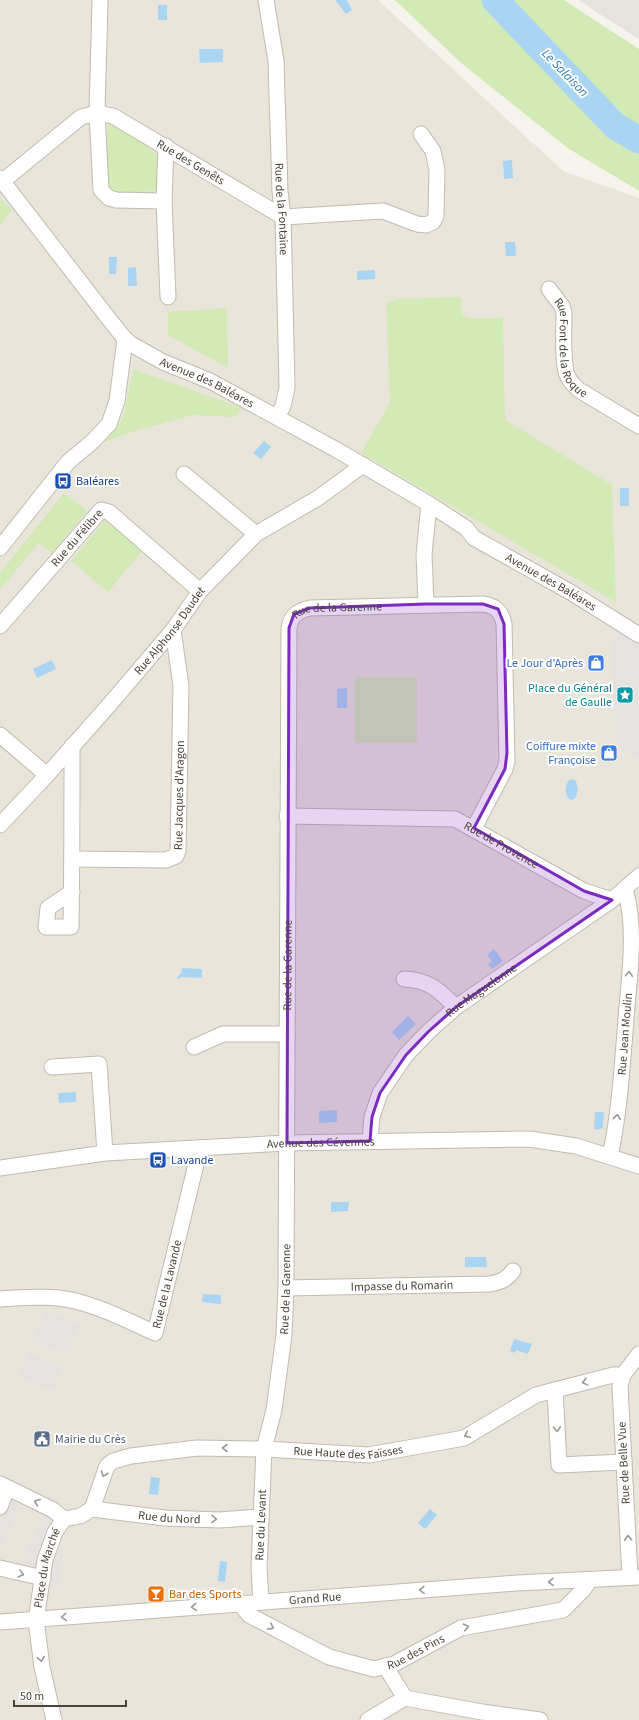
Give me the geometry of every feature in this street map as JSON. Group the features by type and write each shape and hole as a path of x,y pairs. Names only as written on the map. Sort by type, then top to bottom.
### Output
{"street":[{"path":"100,0 97,113 99,184 104,194 109,198 116,200 164,201"},
{"name":"Rue de la Fontaine","path":"266,0 276,61 280,191 283,217 287,388 286,398 277,417"},
{"path":"2,179 81,117 97,113"},
{"name":"Rue des Genêts","path":"97,113 113,116 166,146 283,217"},
{"path":"283,217 383,212 417,224 426,225 433,222 436,216 437,170 433,151 422,134"},
{"path":"166,146 164,201 168,297"},
{"name":"Avenue des Baléares","path":"2,179 125,340 163,362 210,381 363,465 466,528 474,538 572,593 639,635"},
{"name":"Rue Font de la Roque","path":"549,289 562,306 564,314 565,364 567,375 571,383 579,390 639,426"},
{"path":"0,548 68,462 92,442 109,424 117,401 125,340"},
{"path":"121,375 139,348"},
{"name":"Rue Alphonse Daudet","path":"0,825 47,775 173,630 200,591 256,534 318,498 363,465"},
{"path":"184,474 256,534"},
{"path":"426,604 424,554 428,504"},
{"name":"Rue du Félibre","path":"0,626 101,510 109,512 200,591"},
{"name":"Avenue des Baléares","path":"466,528 477,530 639,623"},
{"name":"Rue de la Garenne","path":"264,1448 275,1403 284,1335 286,1288 289,628 294,614 301,610 310,608 426,604 483,604 491,605 498,609 502,615 504,624 507,761 505,769 474,828"},
{"name":"Rue Jacques d'Aragon","path":"72,859 166,860 176,856 179,846 181,686 173,630"},
{"path":"0,735 47,775"},
{"path":"72,746 72,892"},
{"name":"Rue de Provence","path":"287,816 451,818 474,828 584,892 612,900"},
{"name":"Rue Maguelonne","path":"370,1141 372,1117 380,1093 406,1055 441,1019 456,1007 612,900 639,876"},
{"name":"Rue Jean Moulin","path":"610,1156 616,1121 635,942 629,902 625,889"},
{"path":"404,979 420,980 434,987 456,1007"},
{"path":"194,1047 223,1034 287,1034"},
{"path":"52,1067 99,1064 105,1153"},
{"name":"Avenue des Cévennes","path":"0,1168 105,1153 287,1143 529,1139 576,1146 639,1166"},
{"name":"Rue de la Lavande","path":"0,1299 45,1297 60,1298 81,1303 110,1313 155,1333 200,1148"},
{"name":"Impasse du Romarin","path":"286,1288 490,1284 500,1282 507,1278 513,1271"},
{"name":"Rue de Belle Vue","path":"635,1577 624,1462 620,1386 623,1375 639,1354"},
{"name":"Rue Haute des Faïsses","path":"86,1513 107,1466 113,1461 131,1456 197,1448 264,1448 369,1455 464,1438 536,1395 613,1375 623,1375"},
{"path":"555,1390 559,1465 624,1462"},
{"name":"Rue du Levant","path":"261,1602 259,1568 264,1448"},
{"name":"Place du Marché","path":"0,1507 4,1486 54,1510 64,1518"},
{"name":"Rue du Nord","path":"86,1513 218,1520 261,1517"},
{"name":"Place du Marché","path":"54,1720 42,1667 36,1620 45,1560 55,1532 64,1518 86,1513"},
{"path":"0,1568 43,1578"},
{"name":"Grand Rue","path":"0,1622 517,1583 635,1577"},
{"name":"Rue des Pins","path":"243,1603 244,1609 249,1615 329,1657 374,1669 394,1664 462,1628 563,1610 583,1590 590,1580"},
{"path":"386,1666 405,1698"},
{"path":"368,1720 405,1698 482,1716 540,1720"}],"highlighted area":[{"path":"426,604 483,604 498,609 504,624 507,753 505,769 474,828 584,891 612,900 456,1007 428,1032 406,1055 380,1093 372,1117 370,1141 287,1143 289,628 294,614 310,608"}],"shaded area":[{"path":"0,0 378,0 563,171 639,198 639,1720 0,1720"},
{"path":"578,0 639,0 639,39"},
{"name":"Place du Général de Gaulle","path":"621,624 639,634 639,759 622,749 615,739 613,645"},
{"path":"45,1310 80,1325 67,1355 32,1341"},
{"path":"30,1353 62,1366 53,1390 18,1376 22,1371"},
{"path":"10,1497 21,1501 3,1543 0,1542 0,1521"},
{"path":"44,1511 55,1515 34,1567 23,1563"},
{"path":"54,1545 64,1548 57,1588 46,1586"}],"green space":[{"path":"395,0 564,0 639,49 639,191 569,149 461,63"},
{"path":"109,123 151,148 154,152 157,157 159,168 158,191 113,193 106,188 107,127"},
{"path":"0,198 12,210 0,225"},
{"path":"461,297 462,315 469,318 503,318 505,420 612,485 616,602 361,453 390,403 386,303 397,299"},
{"path":"227,308 228,368 168,335 168,312"},
{"path":"133,369 242,408 235,417 193,415 138,430 104,442 123,419"},
{"path":"64,493 87,511 52,553 39,543 0,589 0,573"},
{"path":"106,519 143,550 108,592 71,561"},
{"path":"354,677 417,677 417,743 355,743"}],"water":[{"path":"335,0 347,0 352,10 346,14"},
{"path":"158,5 167,5 167,20 158,20"},
{"path":"199,49 223,49 223,62 200,63"},
{"path":"512,160 513,178 504,179 503,161"},
{"path":"505,242 515,242 516,256 506,256"},
{"path":"109,257 117,257 116,274 109,274"},
{"path":"136,267 137,286 128,286 128,268"},
{"path":"375,270 375,279 357,280 357,271"},
{"path":"264,441 271,447 261,459 253,453"},
{"path":"620,488 629,488 629,506 620,506"},
{"path":"52,660 56,669 37,678 33,669"},
{"path":"347,688 347,708 337,708 337,689"},
{"path":"572,779 576,781 578,789 576,797 572,800 566,795 566,787 569,780"},
{"path":"494,949 503,961 492,969 488,964 492,961 487,955"},
{"path":"182,968 202,969 202,978 182,977 178,979 177,977 181,973"},
{"path":"408,1016 416,1024 399,1040 392,1032"},
{"path":"76,1092 76,1102 59,1103 58,1093"},
{"path":"337,1110 337,1122 319,1123 319,1111"},
{"path":"595,1112 604,1112 603,1128 597,1130 594,1129"},
{"path":"331,1202 349,1202 348,1211 331,1212"},
{"path":"465,1257 486,1257 487,1267 465,1267"},
{"path":"203,1294 221,1295 221,1304 202,1302"},
{"path":"514,1339 532,1344 528,1354 516,1350 515,1353 510,1351"},
{"path":"151,1477 160,1478 158,1495 149,1494"},
{"path":"430,1509 437,1515 425,1529 418,1523"},
{"path":"220,1561 227,1562 225,1582 218,1581"}],"waterway":[{"name":"Le Salaison","path":"495,0 615,126 639,140"}],"place":[{"name":"Baléares","path":"63,481"},
{"name":"Le Jour d'Après","path":"596,663"},
{"name":"Place du Général de Gaulle","path":"625,695"},
{"name":"Coiffure mixte Françoise","path":"609,753"},
{"name":"Lavande","path":"158,1160"},
{"name":"Mairie du Crès","path":"42,1439"},
{"name":"Bar des Sports","path":"156,1594"}]}
